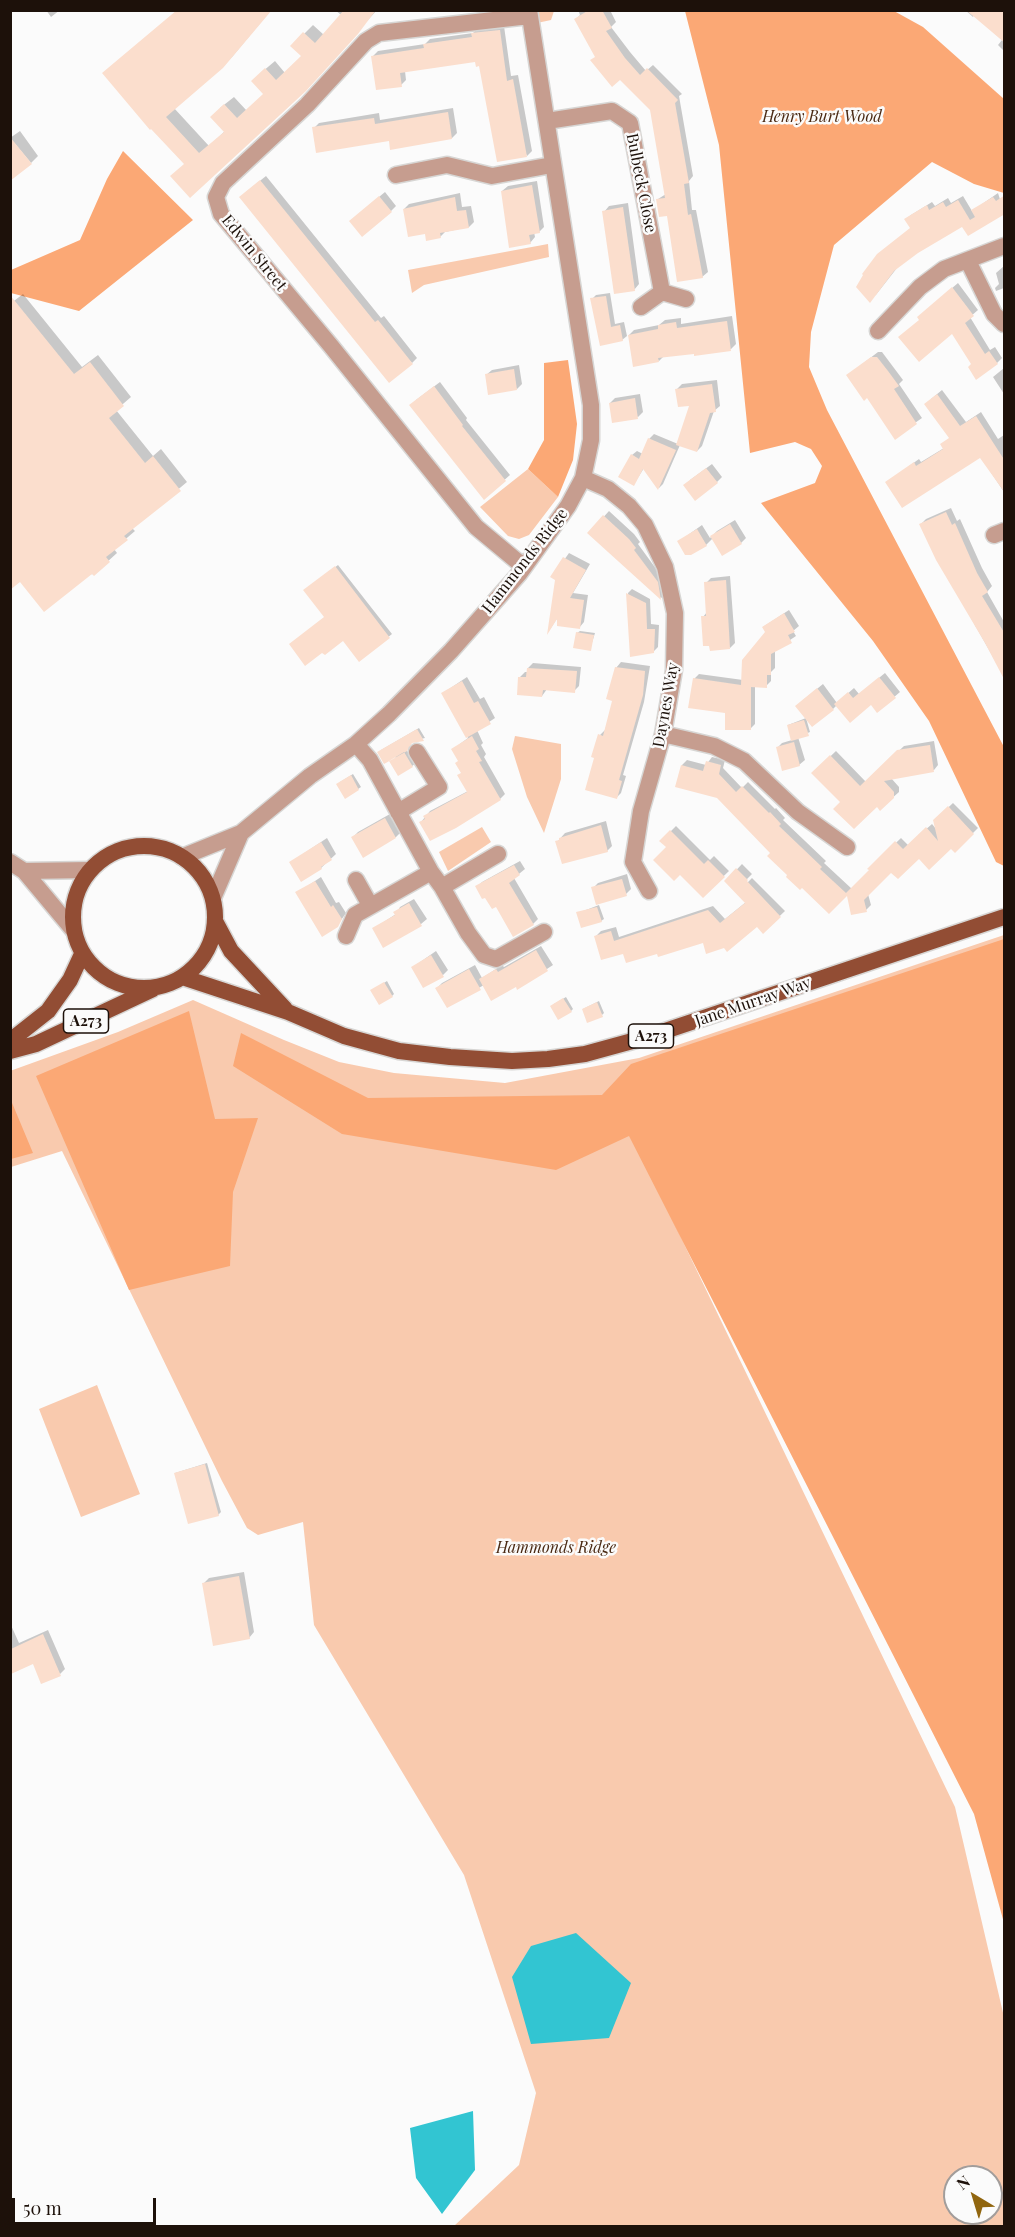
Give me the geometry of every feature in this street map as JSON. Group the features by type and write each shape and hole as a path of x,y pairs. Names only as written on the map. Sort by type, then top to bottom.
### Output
{"main road":[{"path":"142,845 163,848 182,856 196,868 213,898 215,921 210,943 199,962 182,977 160,987 137,988 116,982 97,971 82,954 74,931 73,909 78,889 90,870 104,858 120,849 142,845"},
{"name":"Jane Murray Way","path":"182,977 288,1012 344,1036 399,1051 512,1061 548,1059 585,1054 647,1037 1005,917"},
{"name":"Jane Murray Way","path":"215,921 231,951 288,1012"},
{"name":"A273","path":"10,1041 48,1011 70,980 82,954"},
{"name":"A273","path":"10,1051 36,1044 160,987"}],"street":[{"name":"Hammonds Ridge","path":"182,856 241,832 310,776 356,744 389,714 451,651 524,567 568,506 583,478 591,440 591,405 529,13"},
{"name":"Edwin Street","path":"524,567 476,527 331,346 221,214 216,197 223,183 307,105 366,41 379,33 529,13"},
{"name":"Bulbeck Close","path":"547,121 612,111 630,123 662,292"},
{"path":"396,175 447,165 492,176 552,165"},
{"path":"878,331 920,287 944,269 1005,246"},
{"path":"968,261 994,314 1005,324"},
{"path":"641,307 662,292 686,299"},
{"name":"Daynes Way","path":"583,478 608,489 629,506 645,525 664,567 675,613 674,670 663,734 641,811 633,862 649,891"},
{"path":"663,734 714,746 744,761 798,813 847,847"},
{"path":"356,744 370,760 431,872 484,955 496,960 544,932"},
{"path":"398,812 439,788 417,752"},
{"name":"Hammonds Ridge","path":"213,898 241,832"},
{"path":"442,887 498,854"},
{"path":"17,867 90,870"},
{"path":"17,867 74,931"},
{"path":"346,936 355,915 431,872"},
{"path":"356,880 370,905"}],"green space":[{"path":"538,11 554,11 551,20 537,23"},
{"name":"Henry Burt Wood","path":"685,11 894,11 923,27 1004,99 1004,193 974,184 932,162 834,245 811,332 809,367 827,410 1004,747 1004,866 996,862 929,721 873,641 761,503 815,483 822,466 811,449 795,442 750,453 719,145"},
{"path":"123,151 193,220 79,311 11,293 11,270 80,240 107,179"},
{"path":"548,244 549,257 424,285 412,293 408,270"},
{"path":"568,360 577,424 573,460 558,497 528,469 544,440 544,363"},
{"path":"528,469 558,497 529,535 519,539 508,536 480,507"},
{"path":"515,736 561,744 561,779 544,833 527,797 512,749"},
{"path":"482,827 491,842 448,871 439,852"},
{"name":"Hammonds Ridge","path":"1004,935 1004,993 634,1140 955,1807 1004,2017 1004,2226 454,2226 519,2165 536,2093 464,1875 314,1625 303,1522 258,1535 247,1528 62,1151 11,1167 10,1071 118,1032 193,1000 339,1062 394,1073 505,1083 639,1058"},
{"path":"1004,939 1004,1923 974,1814 629,1136 556,1170 342,1134 233,1066 241,1033 368,1098 602,1095 631,1064"},
{"path":"189,1011 215,1119 258,1118 233,1192 230,1266 129,1290 36,1076"},
{"path":"10,1098 33,1153 11,1159 10,1159"},
{"path":"97,1385 140,1494 81,1517 39,1409"}],"water":[{"path":"576,1933 631,1983 609,2038 531,2044 512,1977 531,1946"},
{"path":"473,2111 475,2170 442,2214 416,2178 410,2128"}],"building":[{"path":"177,10 272,10 223,68 166,117 199,153 224,132 210,117 224,104 237,118 263,94 251,81 265,68 276,80 301,56 290,46 303,32 315,43 344,10 376,10 358,34 306,91 190,198 170,176 184,164 150,130 102,73"},
{"path":"589,10 602,10 612,28 606,31 640,75 647,68 678,100 675,103 689,183 684,184 688,215 691,214 703,278 677,282 667,216 659,217 656,199 665,198 650,110 620,80 612,87 590,60 595,57 574,19"},
{"path":"966,10 1005,10 1005,43"},
{"path":"500,30 507,81 513,79 527,157 497,162 479,66 476,67 475,62 400,73 402,87 376,90 371,56 424,48 423,44 472,37 471,33"},
{"path":"448,112 452,139 390,150 389,141 316,153 312,127 374,118 375,124"},
{"path":"10,137 32,164 10,181"},
{"path":"260,180 375,322 378,320 413,364 389,383 239,197"},
{"path":"532,185 540,233 529,235 531,244 509,248 501,191"},
{"path":"1005,195 1005,214 968,236 962,227 918,253 894,271 870,303 856,287 862,274 877,254 910,228 904,219 927,205 929,210 943,202 946,207 958,200 970,220 975,217 971,210 993,197 996,201"},
{"path":"379,196 392,212 362,237 349,221"},
{"path":"455,197 457,211 466,210 469,228 440,233 441,238 426,241 425,234 408,237 403,209"},
{"path":"623,207 635,291 614,294 602,211"},
{"path":"952,287 974,316 965,323 985,354 989,351 998,364 976,380 968,367 971,364 952,334 919,362 898,337"},
{"path":"10,295 74,374 90,362 124,406 109,418 145,463 153,456 181,491 124,536 128,540 106,557 110,562 44,612 20,582 10,590"},
{"path":"606,296 611,327 620,325 623,341 600,346 590,298"},
{"path":"727,321 731,351 658,358 659,362 633,367 628,335 658,329 658,325 676,322 677,328"},
{"path":"871,357 877,357 899,386 894,389 917,424 895,440 867,398 864,401 846,375"},
{"path":"514,369 517,390 488,395 485,374"},
{"path":"712,384 716,412 710,413 697,452 676,445 689,406 678,407 675,389"},
{"path":"434,386 462,426 506,481 484,500 409,405"},
{"path":"937,394 960,426 976,416 1005,461 1005,493 980,458 902,508 885,482 914,462 916,466 943,449 940,444 949,438 924,404"},
{"path":"635,398 638,419 612,423 609,403"},
{"path":"648,438 676,450 658,490 643,469 634,486 618,477 631,454 639,459"},
{"path":"706,468 718,483 695,501 683,485"},
{"path":"946,512 952,525 955,523 988,592 982,596 1005,634 1005,681 936,560 919,524"},
{"path":"603,515 636,548 634,550 658,582 661,600 587,533"},
{"path":"730,524 742,544 722,556 710,536"},
{"path":"697,529 707,546 691,555 685,555 677,541"},
{"path":"563,557 586,570 570,598 584,600 580,629 557,626 557,619 547,635 555,580 550,577"},
{"path":"335,566 390,638 359,662 343,641 325,655 322,653 305,666 289,644 324,617 303,590"},
{"path":"726,580 730,649 710,651 709,646 703,646 701,616 706,616 704,582"},
{"path":"626,593 646,603 647,629 655,629 654,653 630,657"},
{"path":"784,613 795,632 788,635 792,643 771,654 771,675 767,675 767,688 751,687 751,730 725,730 725,713 688,708 693,678 741,685 742,660 765,632 762,627"},
{"path":"576,632 594,635 591,651 573,648"},
{"path":"615,667 645,671 643,695 619,780 622,781 617,799 585,790 594,758 591,757 598,734 603,736 612,701 606,699"},
{"path":"527,668 577,671 575,693 543,690 542,697 517,695 518,677 526,677"},
{"path":"879,677 896,698 877,713 871,705 850,723 834,704 848,692 853,698"},
{"path":"462,681 474,703 478,701 491,724 466,738 441,693"},
{"path":"817,688 834,710 812,727 795,706"},
{"path":"804,720 809,736 791,741 787,725"},
{"path":"417,729 424,741 412,743 407,751 384,764 377,752"},
{"path":"472,736 479,749 476,751 482,761 479,762 501,800 430,841 419,822 425,819 423,816 467,792 457,775 461,773 455,763 458,761 451,749"},
{"path":"794,742 800,766 782,771 776,747"},
{"path":"930,745 934,772 884,781 894,792 894,798 880,811 877,807 854,829 833,809 840,802 811,773 830,755 860,786 897,750"},
{"path":"404,752 413,767 398,776 389,761"},
{"path":"706,761 721,765 719,774 736,792 742,786 770,812 781,824 779,826 846,893 895,841 903,849 926,827 938,841 933,820 948,806 974,834 955,853 951,849 929,870 919,859 898,879 891,873 864,900 867,912 851,915 847,896 829,914 802,888 800,890 786,877 787,875 767,856 770,853 717,798 675,787 681,765 703,771"},
{"path":"351,775 359,790 345,799 336,784"},
{"path":"385,818 396,838 363,858 351,837"},
{"path":"601,825 608,852 562,864 555,841"},
{"path":"670,830 704,864 708,860 725,877 703,898 680,875 674,881 653,860 666,847 659,841"},
{"path":"321,842 332,860 301,882 289,862"},
{"path":"514,865 520,875 509,883 534,925 513,937 496,907 492,909 485,898 482,899 475,886"},
{"path":"736,868 781,917 763,934 757,927 727,952 724,948 706,954 703,943 658,957 657,954 626,963 623,954 601,960 594,936 611,931 614,941 708,910 720,923 745,903 724,881"},
{"path":"622,879 627,896 596,905 591,887"},
{"path":"315,881 331,907 333,905 342,919 338,927 322,937 295,892"},
{"path":"409,903 422,926 383,948 372,928 395,915 393,912"},
{"path":"597,907 602,922 581,928 576,912"},
{"path":"536,950 548,971 517,990 516,987 491,1001 479,979 496,969 498,972"},
{"path":"431,955 444,977 423,988 411,967"},
{"path":"469,969 481,990 447,1008 435,988"},
{"path":"384,982 393,997 379,1005 370,990"},
{"path":"563,998 572,1012 558,1020 550,1006"},
{"path":"597,1002 603,1017 587,1023 582,1009"},
{"path":"205,1464 219,1516 188,1524 174,1473"},
{"path":"239,1576 250,1639 213,1646 202,1583"},
{"path":"43,1634 61,1676 41,1684 33,1664 11,1674 11,1649"}]}
